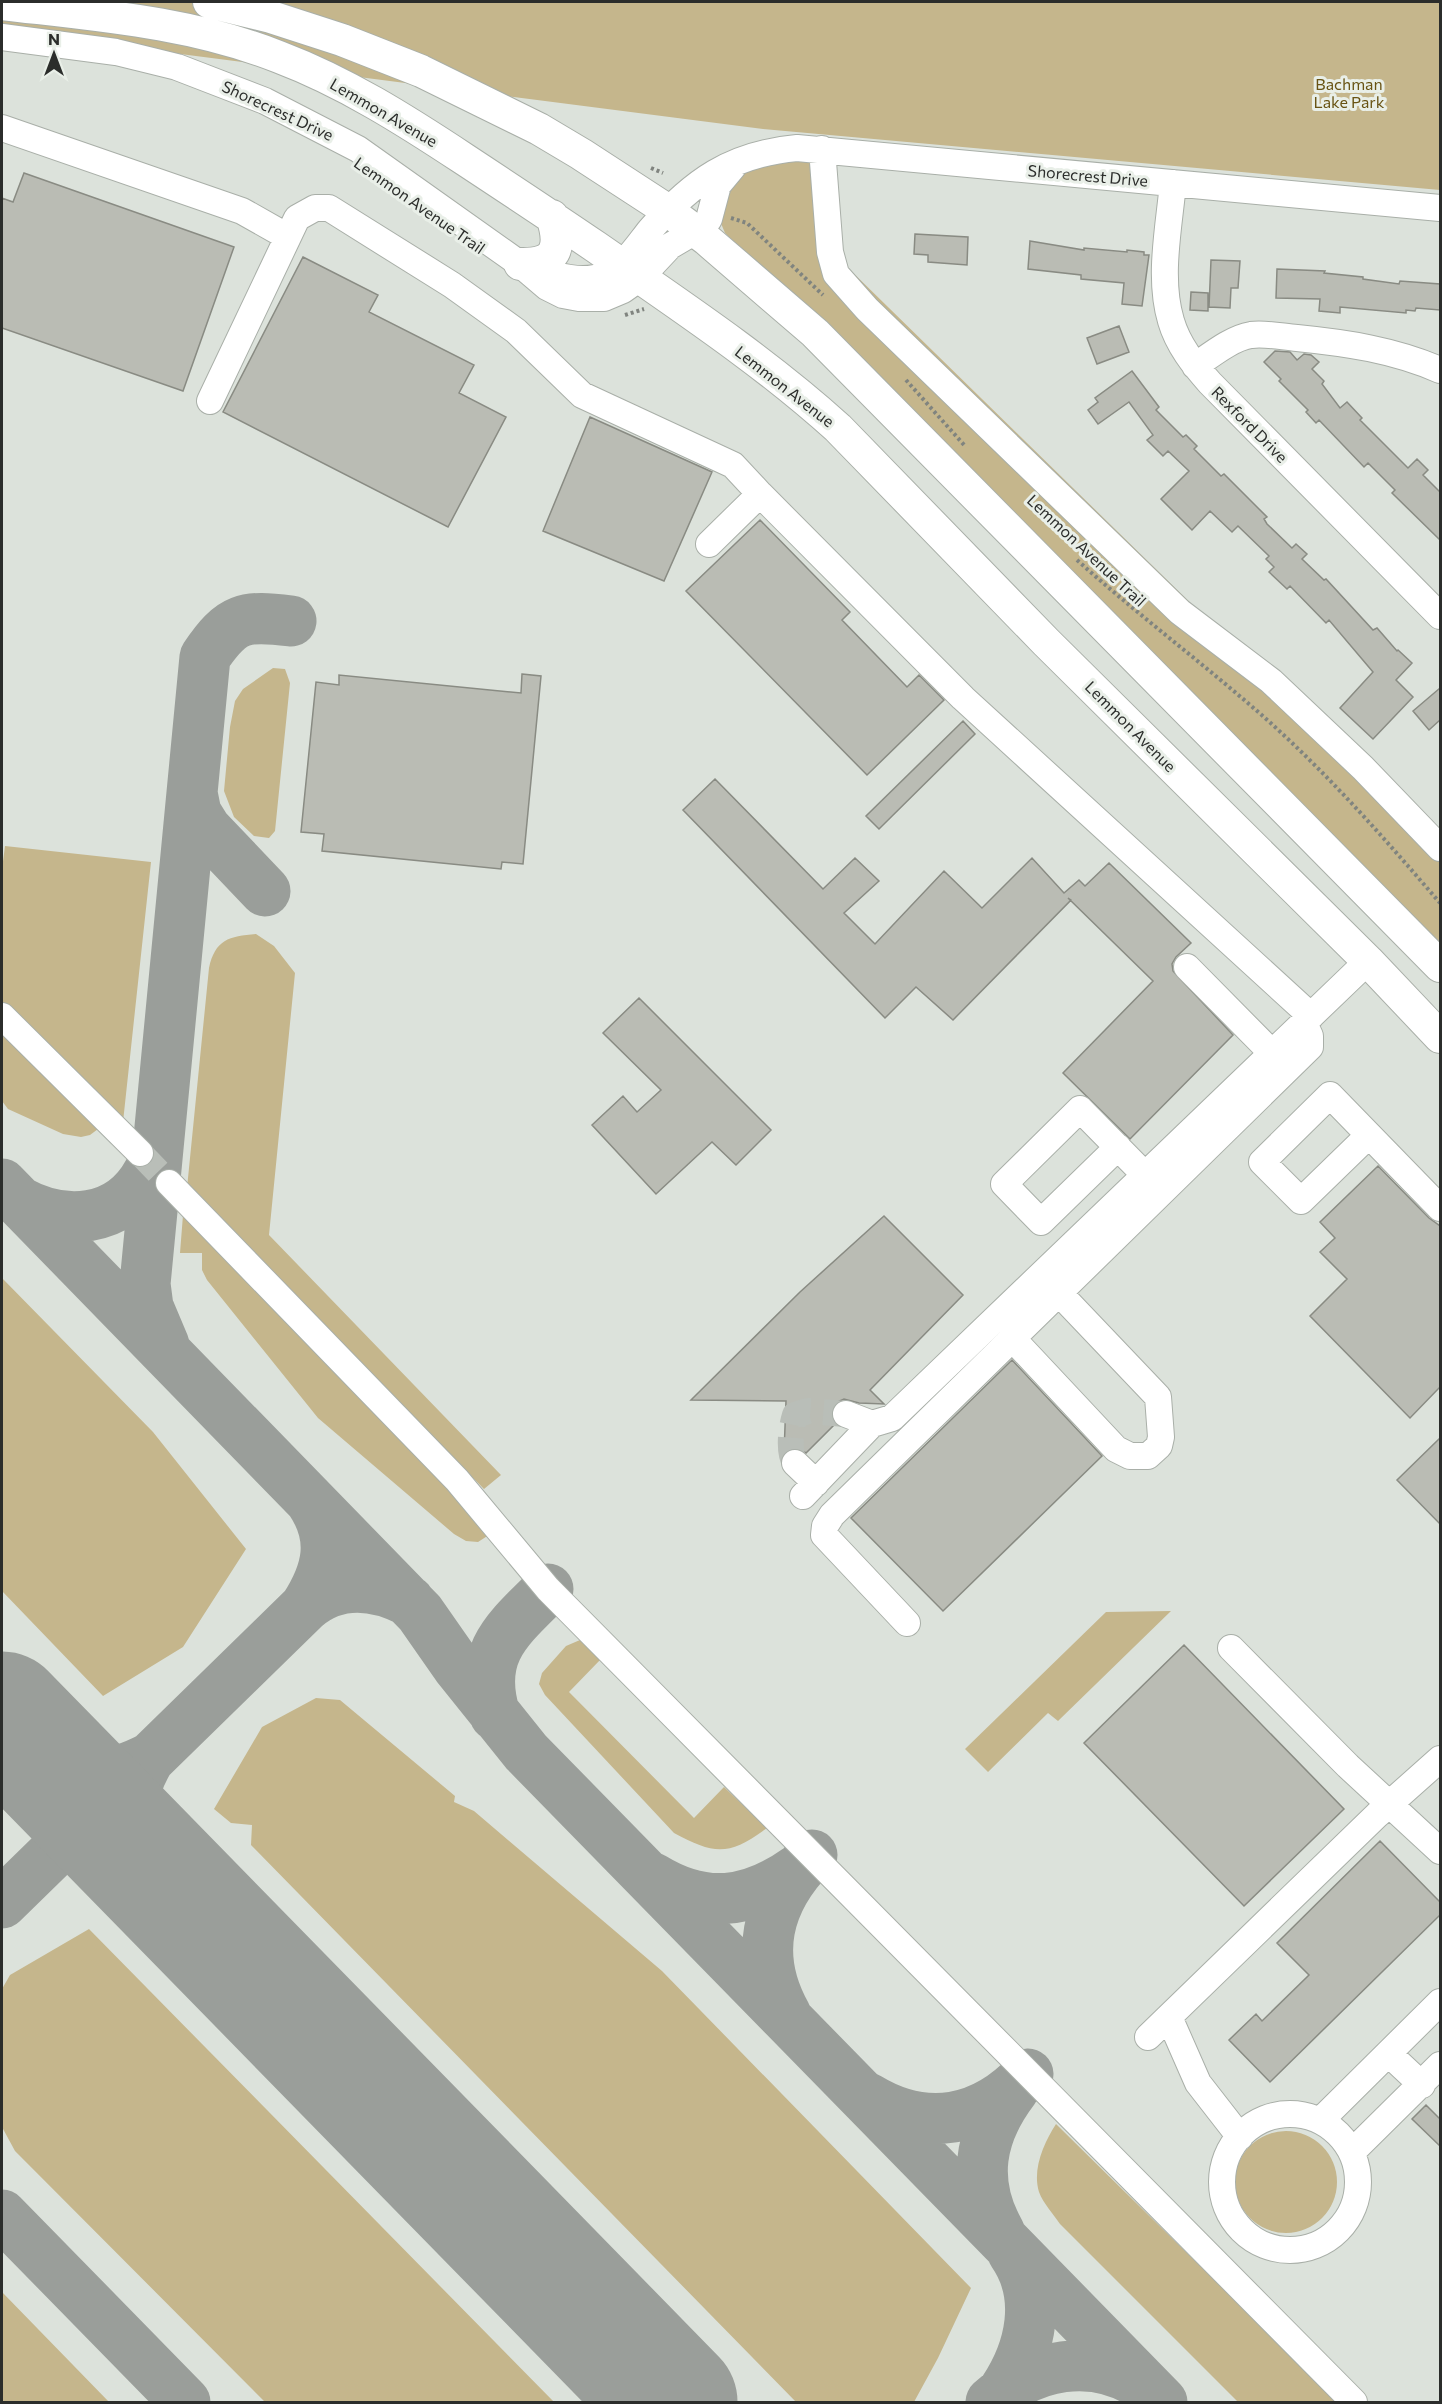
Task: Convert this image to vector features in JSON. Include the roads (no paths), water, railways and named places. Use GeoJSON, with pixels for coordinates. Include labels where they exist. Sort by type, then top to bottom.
{"type":"FeatureCollection","features":[{"type":"Feature","properties":{"kind":"main road"},"geometry":{"type":"LineString","coordinates":[[209,2],[271,16],[422,71],[539,129],[667,210],[711,243],[815,333],[1440,966]]}},
{"type":"Feature","properties":{"kind":"main road","name":"Lemmon Avenue"},"geometry":{"type":"LineString","coordinates":[[2,4],[118,17],[192,31],[280,57],[402,118],[552,216],[637,282],[808,401],[838,428],[1046,642],[1368,961],[1440,1037]]}},
{"type":"Feature","properties":{"kind":"main road"},"geometry":{"type":"LineString","coordinates":[[520,264],[536,265],[548,259],[556,250],[558,236],[552,216]]}},
{"type":"Feature","properties":{"kind":"main road"},"geometry":{"type":"LineString","coordinates":[[1368,961],[1402,925]]}},
{"type":"Feature","properties":{"kind":"street","name":"Shorecrest Drive"},"geometry":{"type":"LineString","coordinates":[[2,37],[116,52],[177,67],[265,101],[358,150],[520,264],[547,287],[563,295],[579,298],[604,298],[637,282],[670,246],[704,226],[709,219],[718,185],[737,163]]}},
{"type":"Feature","properties":{"kind":"street"},"geometry":{"type":"LineString","coordinates":[[2,128],[242,211],[288,237]]}},
{"type":"Feature","properties":{"kind":"street","name":"Shorecrest Drive"},"geometry":{"type":"LineString","coordinates":[[637,282],[667,210],[678,198],[715,172],[776,150],[822,150],[1440,208]]}},
{"type":"Feature","properties":{"kind":"street"},"geometry":{"type":"LineString","coordinates":[[822,150],[830,252],[836,273],[867,309],[1180,612],[1271,681],[1363,768],[1440,848]]}},
{"type":"Feature","properties":{"kind":"street","name":"Rexford Drive"},"geometry":{"type":"LineString","coordinates":[[1173,183],[1166,267],[1167,297],[1171,322],[1180,343],[1195,366],[1440,616]]}},
{"type":"Feature","properties":{"kind":"street"},"geometry":{"type":"LineString","coordinates":[[210,401],[297,218],[315,208],[329,208],[453,285],[516,331],[582,395],[733,465],[963,698],[1307,1019],[1310,1047],[832,1515],[825,1526],[824,1536],[907,1623]]}},
{"type":"Feature","properties":{"kind":"street"},"geometry":{"type":"LineString","coordinates":[[1195,366],[1238,339],[1251,335],[1267,335],[1360,345],[1440,370]]}},
{"type":"Feature","properties":{"kind":"street"},"geometry":{"type":"LineString","coordinates":[[709,544],[760,494]]}},
{"type":"Feature","properties":{"kind":"street"},"geometry":{"type":"LineString","coordinates":[[795,1463],[809,1490],[872,1424],[892,1418],[1368,961]]}},
{"type":"Feature","properties":{"kind":"street"},"geometry":{"type":"LineString","coordinates":[[1187,967],[1272,1053]]}},
{"type":"Feature","properties":{"kind":"street"},"geometry":{"type":"LineString","coordinates":[[2,1016],[140,1153]]}},
{"type":"Feature","properties":{"kind":"street"},"geometry":{"type":"LineString","coordinates":[[1118,1147],[1041,1222],[1004,1184],[1080,1109],[1118,1147],[1145,1175]]}},
{"type":"Feature","properties":{"kind":"street"},"geometry":{"type":"LineString","coordinates":[[1369,1135],[1440,1208]]}},
{"type":"Feature","properties":{"kind":"street"},"geometry":{"type":"LineString","coordinates":[[170,1183],[457,1480],[548,1589],[1354,2403]]}},
{"type":"Feature","properties":{"kind":"street"},"geometry":{"type":"LineString","coordinates":[[1012,1338],[1116,1449],[1130,1456],[1148,1456],[1159,1446],[1161,1437],[1158,1397],[1058,1292]]}},
{"type":"Feature","properties":{"kind":"street"},"geometry":{"type":"LineString","coordinates":[[846,1414],[872,1424]]}},
{"type":"Feature","properties":{"kind":"street"},"geometry":{"type":"LineString","coordinates":[[1231,1648],[1348,1766],[1440,1850]]}},
{"type":"Feature","properties":{"kind":"street"},"geometry":{"type":"LineString","coordinates":[[1148,2037],[1391,1803],[1440,1760]]}},
{"type":"Feature","properties":{"kind":"street"},"geometry":{"type":"LineString","coordinates":[[1321,2120],[1440,2002]]}},
{"type":"Feature","properties":{"kind":"street"},"geometry":{"type":"LineString","coordinates":[[1169,2017],[1198,2083],[1240,2137]]}},
{"type":"Feature","properties":{"kind":"street"},"geometry":{"type":"LineString","coordinates":[[1389,2054],[1422,2085]]}},
{"type":"Feature","properties":{"kind":"street"},"geometry":{"type":"LineString","coordinates":[[1352,2152],[1440,2065]]}},
{"type":"Feature","properties":{"kind":"street"},"geometry":{"type":"LineString","coordinates":[[1283,2114],[1303,2115],[1321,2120],[1352,2152],[1358,2174],[1357,2196],[1346,2221],[1333,2235],[1312,2246],[1287,2250],[1269,2247],[1251,2238],[1237,2224],[1226,2206],[1222,2187],[1224,2164],[1233,2144],[1249,2127],[1283,2114]]}},
{"type":"Feature","properties":{"kind":"tunnel"},"geometry":{"type":"LineString","coordinates":[[140,1153],[169,1183]]}},
{"type":"Feature","properties":{"kind":"tunnel"},"geometry":{"type":"LineString","coordinates":[[795,1463],[791,1446],[795,1415],[808,1411],[846,1414]]}},
{"type":"Feature","properties":{"kind":"park label","name":"Bachman Lake Park"},"geometry":{"type":"Point","coordinates":[1349,92]}}]}
